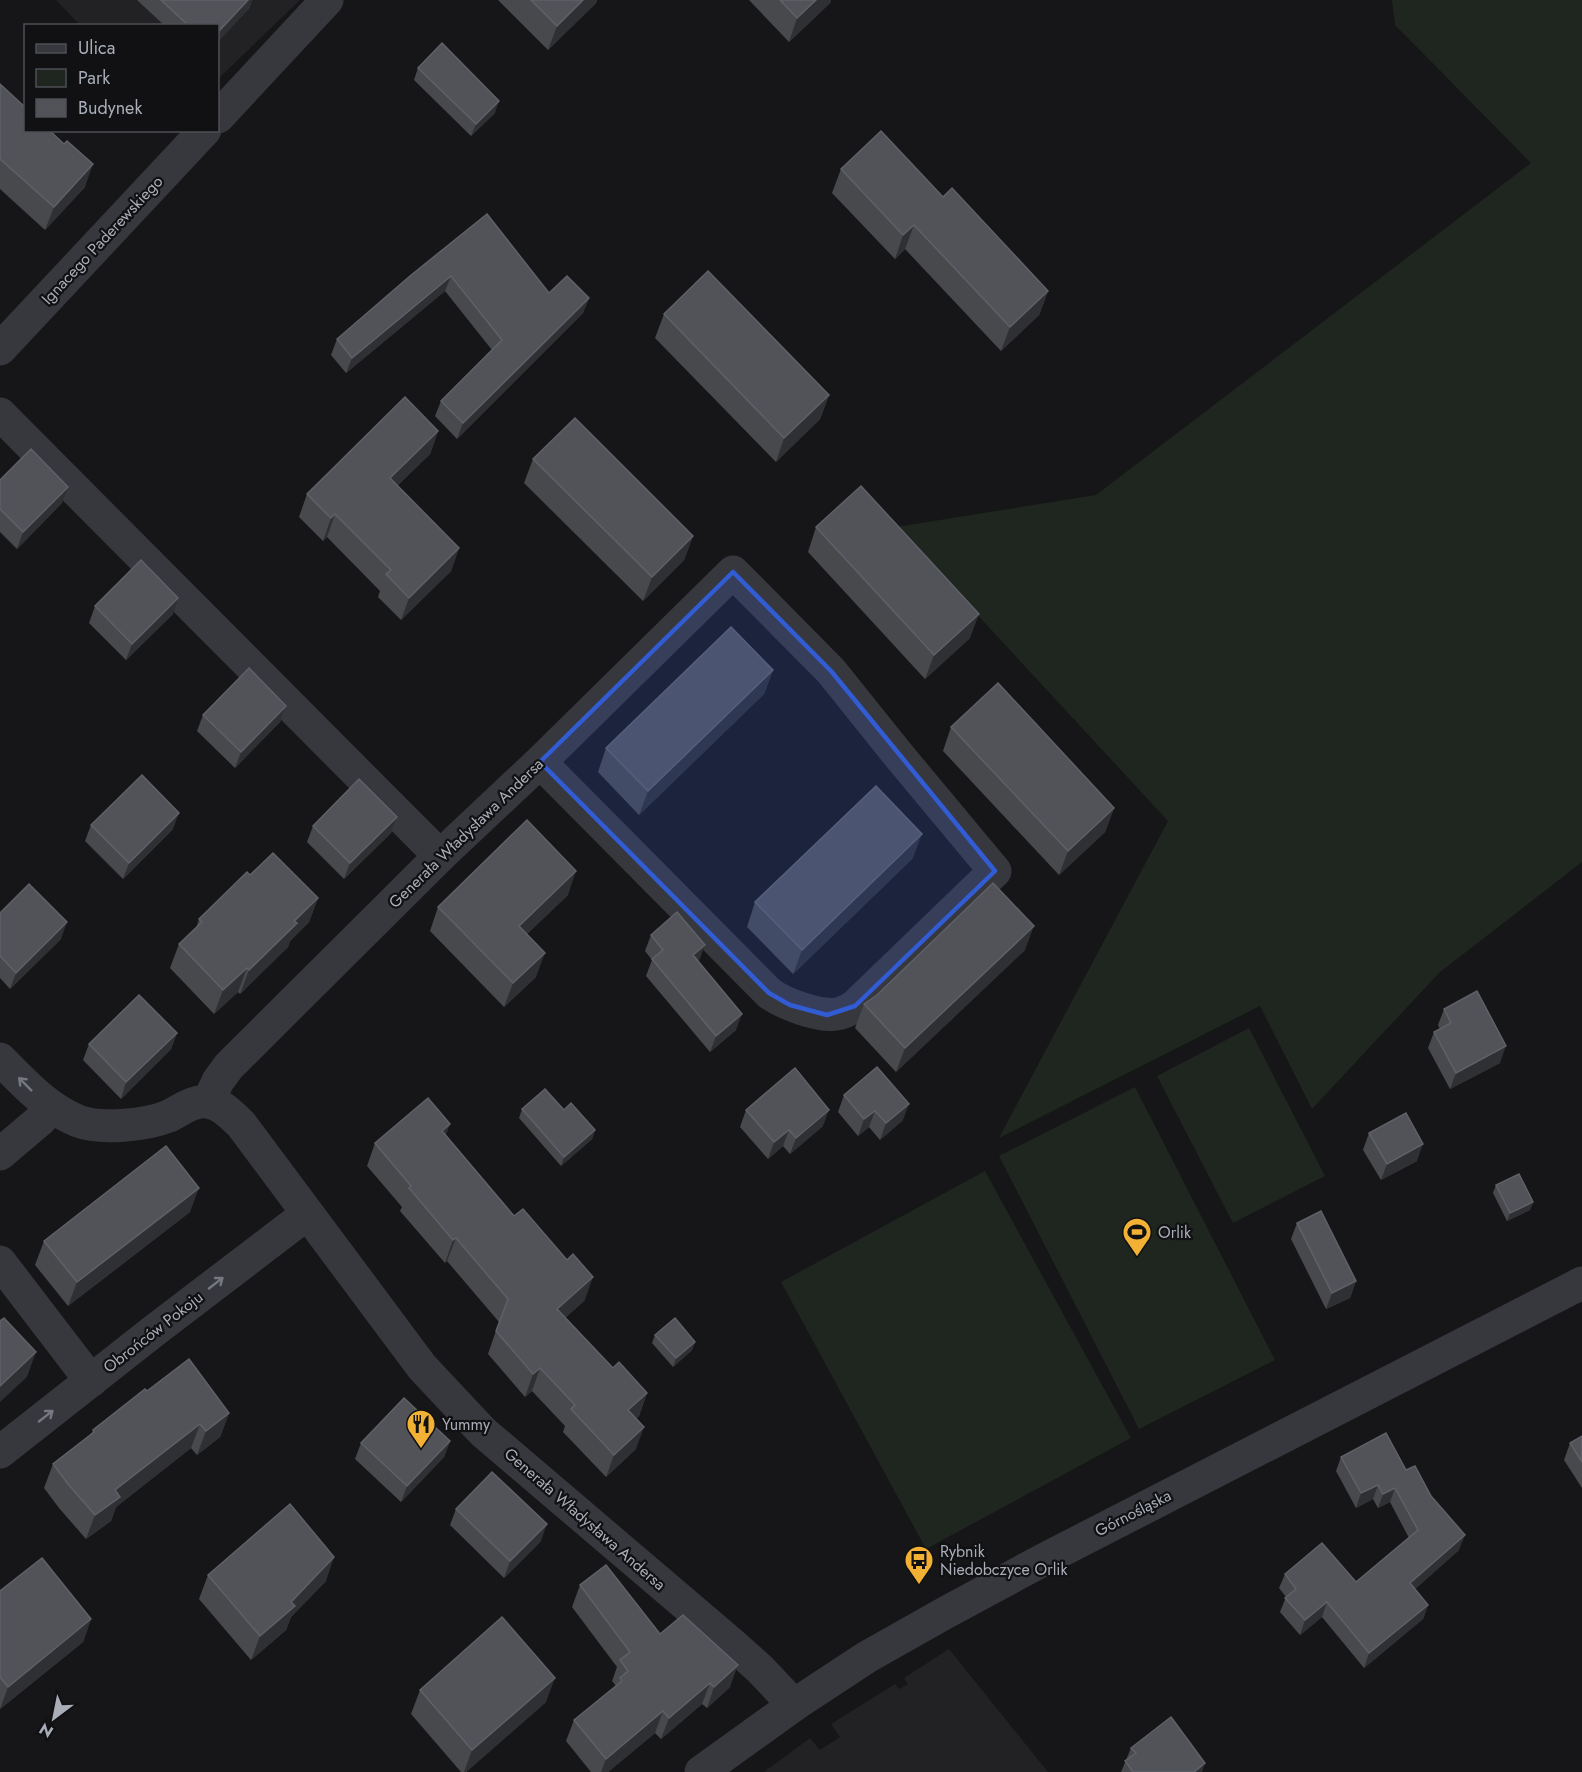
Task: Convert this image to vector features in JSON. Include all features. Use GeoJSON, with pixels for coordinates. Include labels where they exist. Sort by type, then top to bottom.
{"type":"FeatureCollection","features":[{"type":"Feature","properties":{"kind":"street"},"geometry":{"type":"LineString","coordinates":[[219,116],[327,0]]}},
{"type":"Feature","properties":{"kind":"street","name":"Ignacego Paderewskiego"},"geometry":{"type":"LineString","coordinates":[[0,349],[203,132]]}},
{"type":"Feature","properties":{"kind":"street"},"geometry":{"type":"LineString","coordinates":[[0,414],[440,856]]}},
{"type":"Feature","properties":{"kind":"street","name":"Generała Władysława Andersa"},"geometry":{"type":"LineString","coordinates":[[540,762],[769,993],[790,1005],[827,1014],[836,1015],[855,1006],[995,871],[831,671],[733,572],[540,762],[440,856],[229,1066],[218,1081],[208,1102],[220,1106],[241,1124],[422,1367],[483,1432],[739,1650],[794,1705]]}},
{"type":"Feature","properties":{"kind":"street"},"geometry":{"type":"LineString","coordinates":[[0,1059],[36,1095],[52,1107],[80,1122],[132,1125],[152,1122],[198,1102],[208,1102]]}},
{"type":"Feature","properties":{"kind":"street"},"geometry":{"type":"LineString","coordinates":[[0,1154],[52,1107]]}},
{"type":"Feature","properties":{"kind":"street","name":"Obrońców Pokoju"},"geometry":{"type":"LineString","coordinates":[[0,1452],[307,1214]]}},
{"type":"Feature","properties":{"kind":"street"},"geometry":{"type":"LineString","coordinates":[[0,1262],[91,1381]]}},
{"type":"Feature","properties":{"kind":"street","name":"Górnośląska"},"geometry":{"type":"LineString","coordinates":[[701,1772],[794,1705],[867,1657],[1043,1560],[1582,1283]]}},
{"type":"Feature","properties":{"kind":"highlighted area"},"geometry":{"type":"Polygon","coordinates":[[[733,572],[831,671],[995,871],[855,1006],[827,1015],[790,1005],[769,993],[540,762],[733,572]]]}},
{"type":"Feature","properties":{"kind":"shaded area"},"geometry":{"type":"Polygon","coordinates":[[[56,0],[300,0],[219,78],[219,24],[79,24],[56,0]]]}},
{"type":"Feature","properties":{"kind":"shaded area"},"geometry":{"type":"Polygon","coordinates":[[[949,1649],[1048,1772],[764,1772],[810,1738],[820,1750],[840,1737],[831,1724],[895,1684],[899,1689],[908,1684],[904,1678],[949,1649]]]}},
{"type":"Feature","properties":{"kind":"green space"},"geometry":{"type":"Polygon","coordinates":[[[1392,0],[1582,0],[1582,862],[1440,972],[1312,1109],[1260,1006],[999,1138],[1168,821],[896,527],[1096,495],[1531,163],[1395,25],[1392,0]]]}},
{"type":"Feature","properties":{"kind":"green space","name":"Orlik"},"geometry":{"type":"Polygon","coordinates":[[[1249,1028],[1325,1176],[1233,1223],[1157,1076],[1249,1028]]]}},
{"type":"Feature","properties":{"kind":"green space","name":"Orlik"},"geometry":{"type":"Polygon","coordinates":[[[1135,1087],[1275,1360],[1139,1429],[999,1156],[1135,1087]]]}},
{"type":"Feature","properties":{"kind":"green space"},"geometry":{"type":"Polygon","coordinates":[[[985,1171],[1131,1438],[926,1549],[781,1282],[985,1171]]]}},
{"type":"Feature","properties":{"kind":"building"},"geometry":{"type":"Polygon","coordinates":[[[161,0],[248,0],[219,31],[219,24],[187,24],[161,0]]]}},
{"type":"Feature","properties":{"kind":"building"},"geometry":{"type":"Polygon","coordinates":[[[531,0],[583,0],[557,26],[531,0]]]}},
{"type":"Feature","properties":{"kind":"building"},"geometry":{"type":"Polygon","coordinates":[[[780,0],[816,0],[797,18],[780,0]]]}},
{"type":"Feature","properties":{"kind":"building"},"geometry":{"type":"Polygon","coordinates":[[[442,43],[499,101],[476,124],[418,68],[442,43]]]}},
{"type":"Feature","properties":{"kind":"building"},"geometry":{"type":"Polygon","coordinates":[[[0,84],[24,106],[24,132],[51,132],[64,144],[67,141],[93,164],[54,207],[0,159],[0,84]]]}},
{"type":"Feature","properties":{"kind":"building"},"geometry":{"type":"Polygon","coordinates":[[[881,131],[943,197],[952,188],[1048,291],[1010,327],[914,225],[903,235],[841,169],[881,131]]]}},
{"type":"Feature","properties":{"kind":"building"},"geometry":{"type":"Polygon","coordinates":[[[487,214],[549,293],[567,276],[589,298],[463,423],[441,401],[502,340],[451,276],[352,358],[337,339],[487,214]]]}},
{"type":"Feature","properties":{"kind":"building"},"geometry":{"type":"Polygon","coordinates":[[[708,271],[829,395],[784,438],[664,314],[708,271]]]}},
{"type":"Feature","properties":{"kind":"building"},"geometry":{"type":"Polygon","coordinates":[[[405,397],[438,431],[390,478],[459,548],[409,598],[386,574],[391,570],[335,514],[331,518],[307,494],[405,397]]]}},
{"type":"Feature","properties":{"kind":"building"},"geometry":{"type":"Polygon","coordinates":[[[575,418],[693,536],[652,577],[533,459],[575,418]]]}},
{"type":"Feature","properties":{"kind":"building"},"geometry":{"type":"Polygon","coordinates":[[[31,449],[68,487],[23,532],[0,509],[0,480],[31,449]]]}},
{"type":"Feature","properties":{"kind":"building"},"geometry":{"type":"Polygon","coordinates":[[[861,486],[979,614],[934,655],[816,527],[861,486]]]}},
{"type":"Feature","properties":{"kind":"building"},"geometry":{"type":"Polygon","coordinates":[[[141,560],[178,598],[132,644],[95,606],[141,560]]]}},
{"type":"Feature","properties":{"kind":"building"},"geometry":{"type":"Polygon","coordinates":[[[731,627],[773,670],[648,791],[606,748],[731,627]]]}},
{"type":"Feature","properties":{"kind":"building"},"geometry":{"type":"Polygon","coordinates":[[[249,668],[286,706],[241,752],[203,715],[249,668]]]}},
{"type":"Feature","properties":{"kind":"building"},"geometry":{"type":"Polygon","coordinates":[[[998,683],[1114,808],[1068,851],[951,727],[998,683]]]}},
{"type":"Feature","properties":{"kind":"building"},"geometry":{"type":"Polygon","coordinates":[[[142,775],[179,813],[129,863],[91,825],[142,775]]]}},
{"type":"Feature","properties":{"kind":"building"},"geometry":{"type":"Polygon","coordinates":[[[359,779],[397,817],[350,863],[313,826],[359,779]]]}},
{"type":"Feature","properties":{"kind":"building"},"geometry":{"type":"Polygon","coordinates":[[[876,786],[922,834],[802,950],[755,902],[876,786]]]}},
{"type":"Feature","properties":{"kind":"building"},"geometry":{"type":"Polygon","coordinates":[[[527,820],[576,871],[519,926],[545,953],[513,983],[438,907],[527,820]]]}},
{"type":"Feature","properties":{"kind":"building"},"geometry":{"type":"Polygon","coordinates":[[[273,853],[318,898],[294,921],[297,923],[249,970],[247,968],[223,990],[179,944],[202,922],[199,919],[247,872],[250,875],[273,853]]]}},
{"type":"Feature","properties":{"kind":"building"},"geometry":{"type":"Polygon","coordinates":[[[993,883],[1034,926],[905,1048],[864,1004],[877,995],[993,883]]]}},
{"type":"Feature","properties":{"kind":"building"},"geometry":{"type":"Polygon","coordinates":[[[29,884],[67,922],[16,973],[0,956],[0,913],[29,884]]]}},
{"type":"Feature","properties":{"kind":"building"},"geometry":{"type":"Polygon","coordinates":[[[677,912],[705,945],[693,955],[742,1014],[716,1036],[652,959],[663,950],[651,935],[677,912]]]}},
{"type":"Feature","properties":{"kind":"building"},"geometry":{"type":"Polygon","coordinates":[[[1477,991],[1506,1046],[1456,1073],[1434,1032],[1451,1023],[1444,1009],[1477,991]]]}},
{"type":"Feature","properties":{"kind":"building"},"geometry":{"type":"Polygon","coordinates":[[[139,995],[177,1033],[126,1082],[89,1044],[139,995]]]}},
{"type":"Feature","properties":{"kind":"building"},"geometry":{"type":"Polygon","coordinates":[[[877,1067],[909,1104],[886,1123],[875,1111],[864,1119],[844,1095],[877,1067]]]}},
{"type":"Feature","properties":{"kind":"building"},"geometry":{"type":"Polygon","coordinates":[[[795,1068],[829,1110],[796,1138],[789,1130],[774,1142],[746,1110],[795,1068]]]}},
{"type":"Feature","properties":{"kind":"building"},"geometry":{"type":"Polygon","coordinates":[[[545,1089],[564,1110],[571,1103],[595,1130],[564,1157],[522,1109],[545,1089]]]}},
{"type":"Feature","properties":{"kind":"building"},"geometry":{"type":"Polygon","coordinates":[[[428,1098],[450,1124],[442,1131],[514,1216],[523,1209],[567,1260],[573,1254],[593,1277],[557,1309],[613,1368],[619,1362],[647,1393],[628,1410],[644,1427],[614,1455],[571,1409],[575,1405],[540,1368],[533,1374],[496,1331],[508,1299],[456,1238],[453,1240],[375,1143],[428,1098]]]}},
{"type":"Feature","properties":{"kind":"building"},"geometry":{"type":"Polygon","coordinates":[[[1406,1113],[1423,1144],[1387,1164],[1369,1133],[1406,1113]]]}},
{"type":"Feature","properties":{"kind":"building"},"geometry":{"type":"Polygon","coordinates":[[[166,1146],[199,1188],[77,1282],[44,1241],[166,1146]]]}},
{"type":"Feature","properties":{"kind":"building"},"geometry":{"type":"Polygon","coordinates":[[[1519,1174],[1533,1202],[1510,1213],[1496,1185],[1519,1174]]]}},
{"type":"Feature","properties":{"kind":"building"},"geometry":{"type":"Polygon","coordinates":[[[1321,1211],[1356,1281],[1332,1293],[1297,1223],[1321,1211]]]}},
{"type":"Feature","properties":{"kind":"building"},"geometry":{"type":"Polygon","coordinates":[[[4,1318],[36,1352],[0,1386],[0,1321],[4,1318]]]}},
{"type":"Feature","properties":{"kind":"building"},"geometry":{"type":"Polygon","coordinates":[[[675,1318],[695,1342],[676,1358],[655,1335],[675,1318]]]}},
{"type":"Feature","properties":{"kind":"building"},"geometry":{"type":"Polygon","coordinates":[[[189,1359],[229,1413],[206,1431],[200,1424],[115,1490],[120,1497],[95,1515],[53,1464],[145,1389],[147,1391],[189,1359]]]}},
{"type":"Feature","properties":{"kind":"building"},"geometry":{"type":"Polygon","coordinates":[[[404,1398],[450,1441],[407,1486],[361,1443],[404,1398]]]}},
{"type":"Feature","properties":{"kind":"building"},"geometry":{"type":"Polygon","coordinates":[[[1386,1433],[1406,1470],[1415,1466],[1431,1496],[1465,1535],[1410,1583],[1428,1605],[1369,1653],[1327,1602],[1305,1620],[1285,1598],[1296,1589],[1285,1574],[1322,1543],[1356,1582],[1418,1530],[1395,1488],[1383,1494],[1378,1485],[1361,1493],[1341,1457],[1386,1433]]]}},
{"type":"Feature","properties":{"kind":"building"},"geometry":{"type":"Polygon","coordinates":[[[1582,1436],[1582,1462],[1570,1443],[1582,1436]]]}},
{"type":"Feature","properties":{"kind":"building"},"geometry":{"type":"Polygon","coordinates":[[[492,1472],[547,1524],[510,1561],[456,1509],[492,1472]]]}},
{"type":"Feature","properties":{"kind":"building"},"geometry":{"type":"Polygon","coordinates":[[[290,1504],[334,1557],[291,1602],[295,1606],[260,1636],[208,1575],[290,1504]]]}},
{"type":"Feature","properties":{"kind":"building"},"geometry":{"type":"Polygon","coordinates":[[[42,1558],[91,1619],[8,1687],[0,1677],[0,1591],[42,1558]]]}},
{"type":"Feature","properties":{"kind":"building"},"geometry":{"type":"Polygon","coordinates":[[[606,1565],[660,1634],[683,1615],[738,1665],[714,1687],[710,1683],[669,1718],[663,1711],[606,1759],[574,1720],[622,1681],[620,1678],[628,1671],[620,1660],[630,1652],[580,1585],[606,1565]]]}},
{"type":"Feature","properties":{"kind":"building"},"geometry":{"type":"Polygon","coordinates":[[[502,1617],[555,1678],[472,1750],[420,1690],[502,1617]]]}},
{"type":"Feature","properties":{"kind":"building"},"geometry":{"type":"Polygon","coordinates":[[[1171,1717],[1205,1763],[1194,1772],[1133,1772],[1125,1761],[1136,1753],[1131,1748],[1171,1717]]]}},
{"type":"Feature","properties":{"kind":"place","name":"Orlik"},"geometry":{"type":"Point","coordinates":[1137,1258]}},
{"type":"Feature","properties":{"kind":"place","name":"Yummy"},"geometry":{"type":"Point","coordinates":[421,1450]}},
{"type":"Feature","properties":{"kind":"place","name":"Rybnik Niedobczyce Orlik"},"geometry":{"type":"Point","coordinates":[919,1586]}}]}
